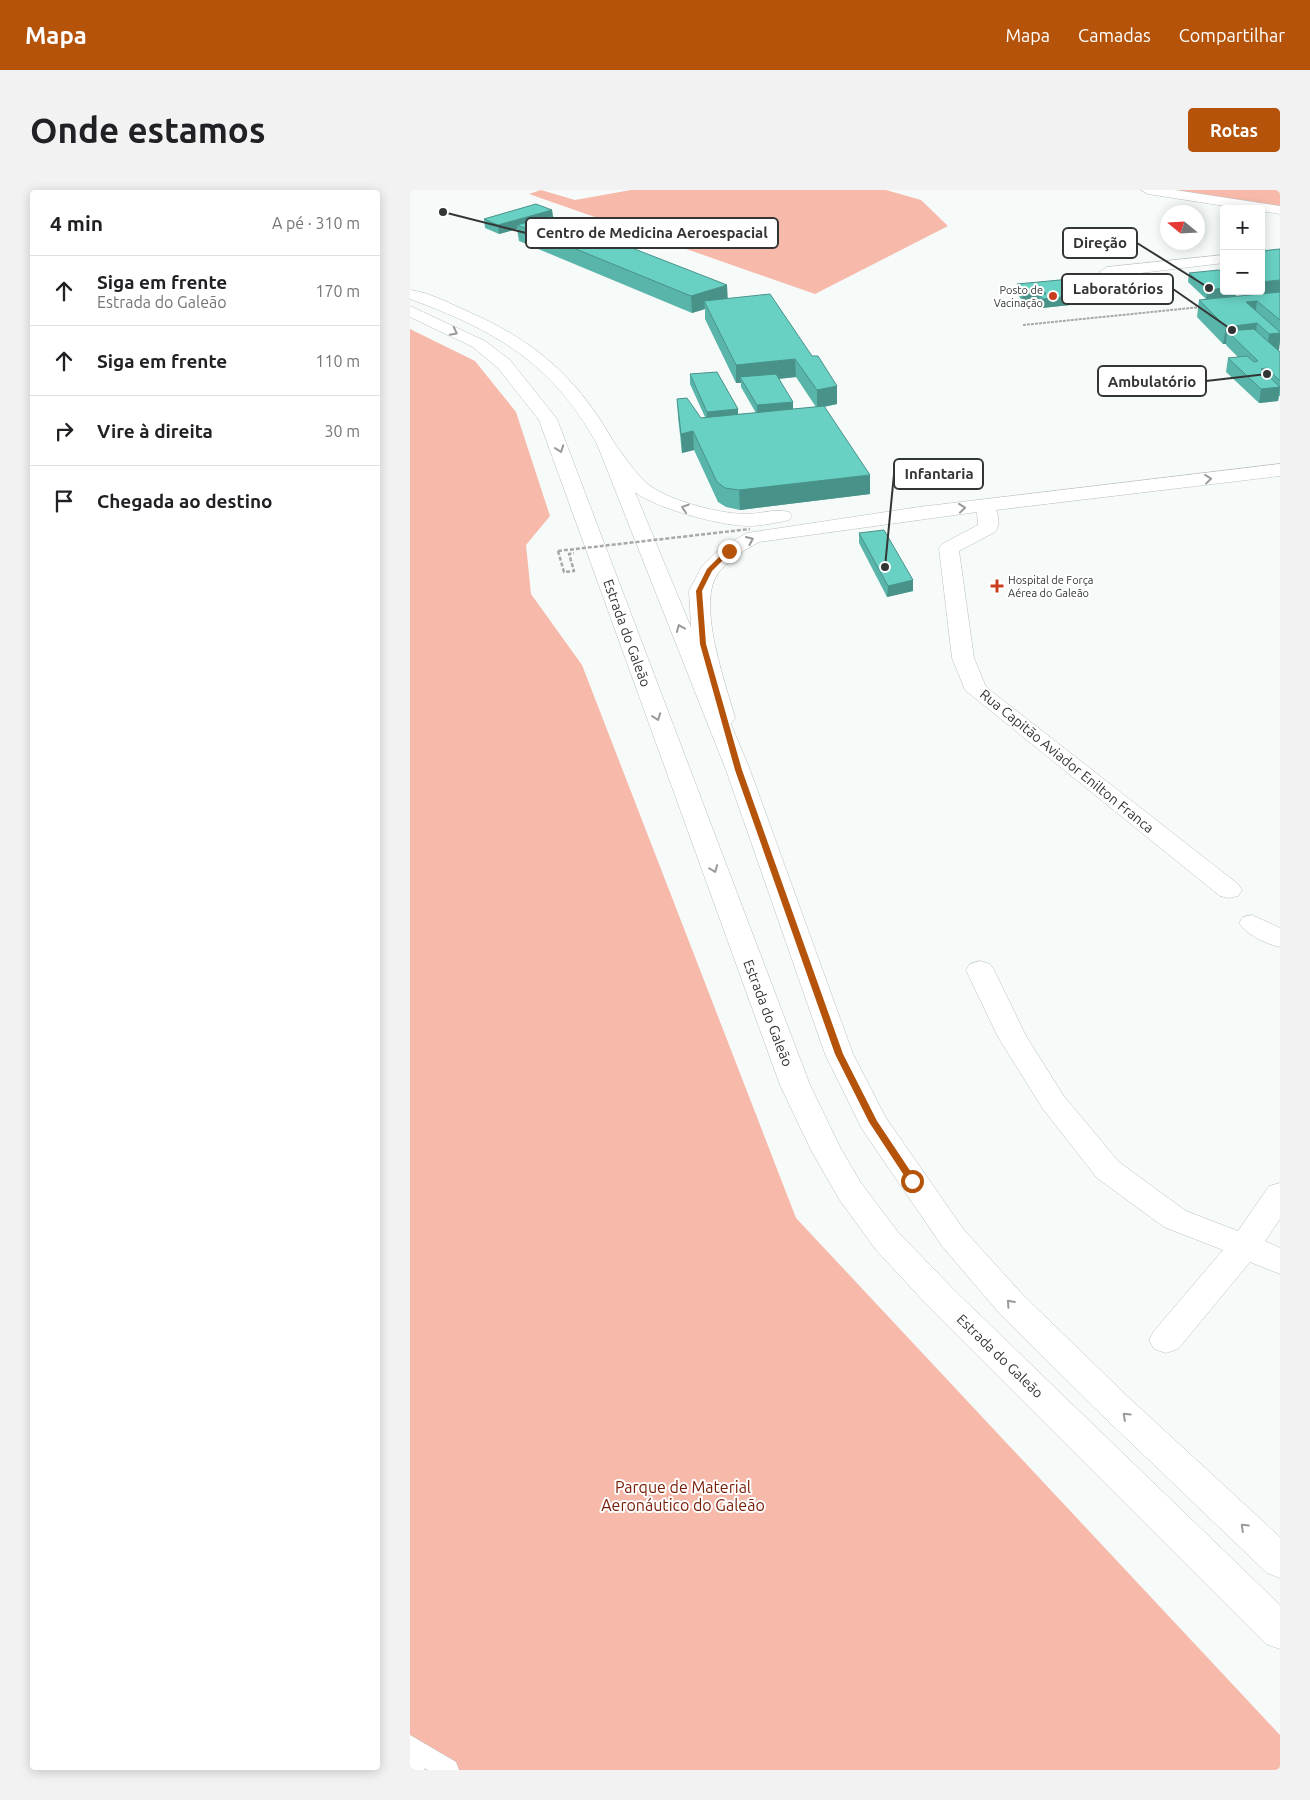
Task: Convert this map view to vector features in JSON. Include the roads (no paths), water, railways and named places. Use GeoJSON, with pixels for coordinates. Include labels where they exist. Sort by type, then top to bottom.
{"type":"FeatureCollection","features":[{"type":"Feature","properties":{"kind":"main road"},"geometry":{"type":"LineString","coordinates":[[1148,190],[1280,210]]}},
{"type":"Feature","properties":{"kind":"main road"},"geometry":{"type":"LineString","coordinates":[[1089,274],[1105,275],[1220,260]]}},
{"type":"Feature","properties":{"kind":"main road"},"geometry":{"type":"LineString","coordinates":[[410,294],[478,320],[520,344],[559,376],[593,418],[606,444],[738,770],[839,1054],[873,1122],[912,1181],[953,1238],[1012,1305],[1114,1405],[1280,1561]]}},
{"type":"Feature","properties":{"kind":"main road","name":"Estrada do Galeão"},"geometry":{"type":"LineString","coordinates":[[410,311],[480,344],[504,364],[548,419],[795,1085],[826,1150],[850,1191],[887,1241],[942,1299],[1280,1631]]}},
{"type":"Feature","properties":{"kind":"main road"},"geometry":{"type":"LineString","coordinates":[[606,444],[641,488],[655,496],[689,510],[747,520],[1280,457]]}},
{"type":"Feature","properties":{"kind":"main road"},"geometry":{"type":"LineString","coordinates":[[738,770],[703,644],[699,591],[710,570],[729,551],[754,537],[985,506],[1280,470]]}},
{"type":"Feature","properties":{"kind":"main road","name":"Rua Capitão Aviador Enilton Franca"},"geometry":{"type":"LineString","coordinates":[[985,506],[989,517],[988,528],[949,548],[963,658],[976,690],[1229,890]]}},
{"type":"Feature","properties":{"kind":"main road"},"geometry":{"type":"LineString","coordinates":[[1252,923],[1280,939]]}},
{"type":"Feature","properties":{"kind":"main road"},"geometry":{"type":"LineString","coordinates":[[980,970],[1012,1037],[1053,1102],[1108,1170],[1175,1218],[1280,1262]]}},
{"type":"Feature","properties":{"kind":"main road"},"geometry":{"type":"LineString","coordinates":[[1166,1340],[1245,1246],[1280,1194]]}},
{"type":"Feature","properties":{"kind":"lane"},"geometry":{"type":"LineString","coordinates":[[410,1746],[448,1770]]}},
{"type":"Feature","properties":{"kind":"lane"},"geometry":{"type":"LineString","coordinates":[[410,1764],[414,1770]]}},
{"type":"Feature","properties":{"kind":"place","name":"Centro de Medicina Aeroespacial"},"geometry":{"type":"Point","coordinates":[443,212]}},
{"type":"Feature","properties":{"kind":"place","name":"Direção"},"geometry":{"type":"Point","coordinates":[1209,288]}},
{"type":"Feature","properties":{"kind":"place","name":"Posto de Vacinação"},"geometry":{"type":"Point","coordinates":[1053,296]}},
{"type":"Feature","properties":{"kind":"place","name":"Laboratórios"},"geometry":{"type":"Point","coordinates":[1232,330]}},
{"type":"Feature","properties":{"kind":"place","name":"Ambulatório"},"geometry":{"type":"Point","coordinates":[1267,374]}},
{"type":"Feature","properties":{"kind":"place","name":"Infantaria"},"geometry":{"type":"Point","coordinates":[885,567]}},
{"type":"Feature","properties":{"kind":"place","name":"Hospital de Força Aérea do Galeão"},"geometry":{"type":"Point","coordinates":[997,586]}},
{"type":"Feature","properties":{"kind":"park label","name":"Parque de Material Aeronáutico do Galeão"},"geometry":{"type":"Point","coordinates":[683,1496]}}]}
